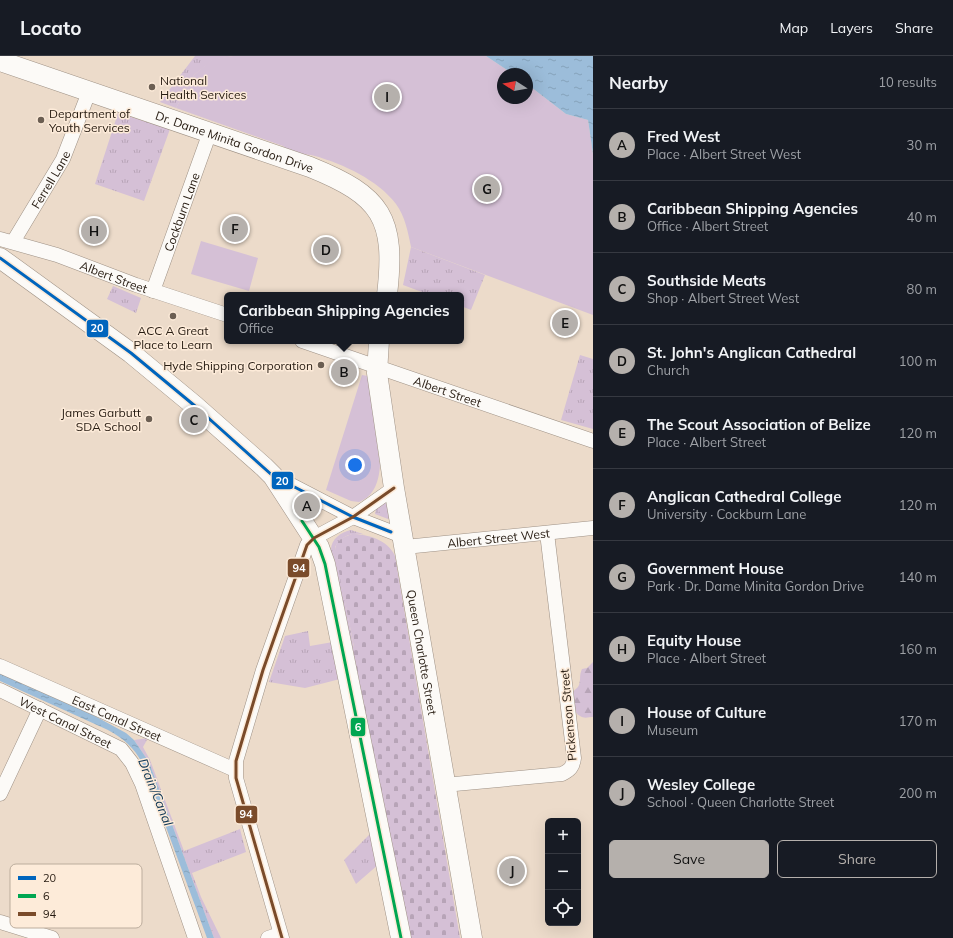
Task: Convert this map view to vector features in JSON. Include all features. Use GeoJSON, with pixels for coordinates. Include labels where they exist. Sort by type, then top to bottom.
{"type":"FeatureCollection","features":[{"type":"Feature","properties":{"kind":"main road","name":"Dr. Dame Minita Gordon Drive"},"geometry":{"type":"LineString","coordinates":[[0,61],[210,132],[325,173],[369,199],[382,218],[389,246],[390,263],[387,292]]}},
{"type":"Feature","properties":{"kind":"main road","name":"Albert Street West"},"geometry":{"type":"LineString","coordinates":[[0,258],[131,353],[195,406],[273,476]]}},
{"type":"Feature","properties":{"kind":"main road"},"geometry":{"type":"LineString","coordinates":[[376,367],[379,344]]}},
{"type":"Feature","properties":{"kind":"main road","name":"Queen Charlotte Street"},"geometry":{"type":"LineString","coordinates":[[376,367],[394,488],[444,785],[472,938]]}},
{"type":"Feature","properties":{"kind":"main road"},"geometry":{"type":"LineString","coordinates":[[273,476],[314,538],[325,564],[401,938]]}},
{"type":"Feature","properties":{"kind":"street","name":"Ferrell Lane"},"geometry":{"type":"LineString","coordinates":[[6,241],[63,159],[89,92]]}},
{"type":"Feature","properties":{"kind":"street","name":"Cockburn Lane"},"geometry":{"type":"LineString","coordinates":[[152,291],[210,132]]}},
{"type":"Feature","properties":{"kind":"street","name":"Albert Street"},"geometry":{"type":"LineString","coordinates":[[6,241],[70,260],[152,291],[224,314]]}},
{"type":"Feature","properties":{"kind":"street","name":"Albert Street"},"geometry":{"type":"LineString","coordinates":[[311,344],[593,441]]}},
{"type":"Feature","properties":{"kind":"street","name":"Albert Street West"},"geometry":{"type":"LineString","coordinates":[[273,476],[404,541],[547,533],[593,528]]}},
{"type":"Feature","properties":{"kind":"street"},"geometry":{"type":"LineString","coordinates":[[277,937],[236,778],[235,770],[240,745],[263,670],[304,551],[314,538],[353,517],[394,488]]}},
{"type":"Feature","properties":{"kind":"street","name":"Pickenson Street"},"geometry":{"type":"LineString","coordinates":[[444,785],[562,774],[568,772],[573,765],[572,744],[547,533]]}},
{"type":"Feature","properties":{"kind":"street","name":"East Canal Street"},"geometry":{"type":"LineString","coordinates":[[0,666],[235,770]]}},
{"type":"Feature","properties":{"kind":"street","name":"West Canal Street"},"geometry":{"type":"LineString","coordinates":[[0,690],[121,749],[132,762],[142,784],[195,938]]}},
{"type":"Feature","properties":{"kind":"street"},"geometry":{"type":"LineString","coordinates":[[0,794],[40,709]]}},
{"type":"Feature","properties":{"kind":"street"},"geometry":{"type":"LineString","coordinates":[[0,922],[10,925]]}},
{"type":"Feature","properties":{"kind":"street"},"geometry":{"type":"LineString","coordinates":[[20,928],[52,938]]}},
{"type":"Feature","properties":{"kind":"green space"},"geometry":{"type":"Polygon","coordinates":[[[195,56],[233,56],[213,60],[194,75],[176,108],[160,102],[195,56]]]}},
{"type":"Feature","properties":{"kind":"green space"},"geometry":{"type":"Polygon","coordinates":[[[233,56],[486,56],[504,68],[497,68],[497,104],[533,104],[533,89],[566,114],[588,120],[593,154],[593,315],[411,247],[404,219],[396,204],[370,180],[348,168],[315,156],[295,152],[283,146],[176,108],[194,75],[213,59],[233,56]]]}},
{"type":"Feature","properties":{"kind":"green space"},"geometry":{"type":"Polygon","coordinates":[[[118,113],[170,129],[144,201],[95,184],[118,113]]]}},
{"type":"Feature","properties":{"kind":"green space"},"geometry":{"type":"Polygon","coordinates":[[[201,241],[258,258],[249,291],[191,274],[201,241]]]}},
{"type":"Feature","properties":{"kind":"green space"},"geometry":{"type":"Polygon","coordinates":[[[411,247],[485,275],[471,310],[464,307],[464,292],[422,292],[403,285],[411,247]]]}},
{"type":"Feature","properties":{"kind":"green space"},"geometry":{"type":"Polygon","coordinates":[[[113,286],[141,298],[136,313],[107,299],[113,286]]]}},
{"type":"Feature","properties":{"kind":"green space"},"geometry":{"type":"Polygon","coordinates":[[[580,355],[593,359],[593,429],[561,420],[580,355]]]}},
{"type":"Feature","properties":{"kind":"green space"},"geometry":{"type":"Polygon","coordinates":[[[362,375],[368,376],[380,465],[379,476],[375,487],[369,496],[359,502],[351,501],[326,490],[362,375]]]}},
{"type":"Feature","properties":{"kind":"green space"},"geometry":{"type":"Polygon","coordinates":[[[297,496],[323,508],[318,515],[311,520],[297,496]]]}},
{"type":"Feature","properties":{"kind":"green space"},"geometry":{"type":"Polygon","coordinates":[[[388,502],[390,518],[388,519],[375,514],[376,509],[388,502]]]}},
{"type":"Feature","properties":{"kind":"green space"},"geometry":{"type":"Polygon","coordinates":[[[388,504],[390,517],[378,511],[388,504]]]}},
{"type":"Feature","properties":{"kind":"green space"},"geometry":{"type":"Polygon","coordinates":[[[351,530],[369,536],[354,534],[345,536],[335,547],[354,648],[351,648],[331,550],[331,546],[337,537],[344,532],[351,530]]]}},
{"type":"Feature","properties":{"kind":"green space"},"geometry":{"type":"Polygon","coordinates":[[[352,534],[364,535],[383,542],[392,550],[395,556],[460,938],[409,938],[351,648],[354,647],[335,551],[336,545],[340,540],[352,534]]]}},
{"type":"Feature","properties":{"kind":"green space"},"geometry":{"type":"Polygon","coordinates":[[[308,631],[310,646],[333,642],[340,679],[305,688],[269,682],[285,636],[308,631]]]}},
{"type":"Feature","properties":{"kind":"green space"},"geometry":{"type":"Polygon","coordinates":[[[593,662],[593,717],[586,718],[578,714],[574,709],[572,695],[579,685],[582,669],[587,668],[593,662]]]}},
{"type":"Feature","properties":{"kind":"green space"},"geometry":{"type":"Polygon","coordinates":[[[148,738],[143,747],[150,760],[184,851],[240,829],[246,852],[192,873],[201,897],[221,938],[214,938],[149,762],[134,740],[148,738]]]}},
{"type":"Feature","properties":{"kind":"green space"},"geometry":{"type":"Polygon","coordinates":[[[372,832],[379,864],[356,884],[344,860],[372,832]]]}},
{"type":"Feature","properties":{"kind":"water"},"geometry":{"type":"Polygon","coordinates":[[[486,56],[593,56],[593,154],[588,120],[566,114],[533,89],[533,68],[504,68],[486,56]]]}},
{"type":"Feature","properties":{"kind":"water","name":"Drain/Canal"},"geometry":{"type":"Polygon","coordinates":[[[0,673],[93,715],[126,733],[134,740],[149,762],[214,938],[207,938],[143,765],[133,749],[108,730],[0,681],[0,673]]]}},
{"type":"Feature","properties":{"kind":"transit line","name":"20"},"geometry":{"type":"LineString","coordinates":[[0,258],[131,353],[195,406],[273,476],[353,517],[391,532]]}},
{"type":"Feature","properties":{"kind":"transit line","name":"94"},"geometry":{"type":"LineString","coordinates":[[282,938],[236,778],[236,761],[263,670],[307,545],[314,538],[353,517],[394,488]]}},
{"type":"Feature","properties":{"kind":"transit line","name":"6"},"geometry":{"type":"LineString","coordinates":[[302,521],[319,547],[325,564],[401,938]]}},
{"type":"Feature","properties":{"kind":"place","name":"National Health Services"},"geometry":{"type":"Point","coordinates":[152,87]}},
{"type":"Feature","properties":{"kind":"place","name":"House of Culture"},"geometry":{"type":"Point","coordinates":[387,97]}},
{"type":"Feature","properties":{"kind":"place","name":"Department of Youth Services"},"geometry":{"type":"Point","coordinates":[41,120]}},
{"type":"Feature","properties":{"kind":"place","name":"Government House"},"geometry":{"type":"Point","coordinates":[487,189]}},
{"type":"Feature","properties":{"kind":"place","name":"Anglican Cathedral College"},"geometry":{"type":"Point","coordinates":[235,229]}},
{"type":"Feature","properties":{"kind":"place","name":"Equity House"},"geometry":{"type":"Point","coordinates":[94,231]}},
{"type":"Feature","properties":{"kind":"place","name":"St. John's Anglican Cathedral"},"geometry":{"type":"Point","coordinates":[326,250]}},
{"type":"Feature","properties":{"kind":"place","name":"ACC A Great Place to Learn"},"geometry":{"type":"Point","coordinates":[173,316]}},
{"type":"Feature","properties":{"kind":"place","name":"The Scout Association of Belize"},"geometry":{"type":"Point","coordinates":[565,323]}},
{"type":"Feature","properties":{"kind":"place","name":"Hyde Shipping Corporation"},"geometry":{"type":"Point","coordinates":[321,365]}},
{"type":"Feature","properties":{"kind":"place","name":"Caribbean Shipping Agencies"},"geometry":{"type":"Point","coordinates":[344,372]}},
{"type":"Feature","properties":{"kind":"place","name":"James Garbutt SDA School"},"geometry":{"type":"Point","coordinates":[149,419]}},
{"type":"Feature","properties":{"kind":"place","name":"Southside Meats"},"geometry":{"type":"Point","coordinates":[194,420]}},
{"type":"Feature","properties":{"kind":"place","name":"Fred West"},"geometry":{"type":"Point","coordinates":[307,506]}},
{"type":"Feature","properties":{"kind":"place","name":"Wesley College"},"geometry":{"type":"Point","coordinates":[512,871]}}]}
